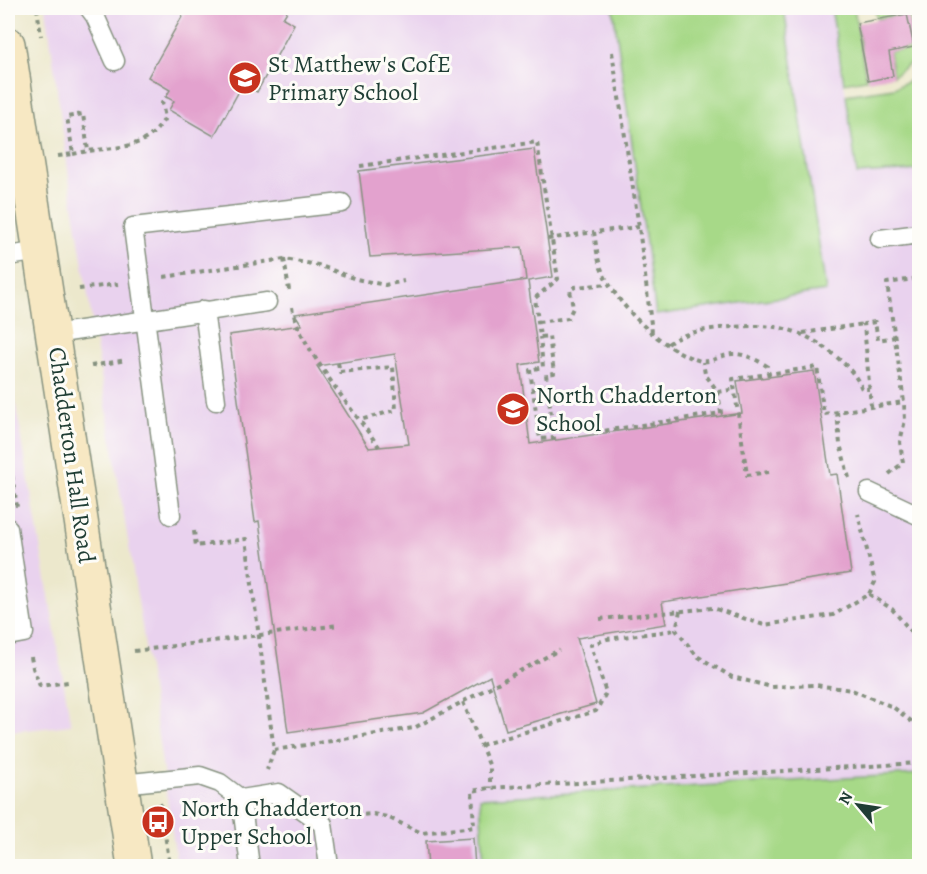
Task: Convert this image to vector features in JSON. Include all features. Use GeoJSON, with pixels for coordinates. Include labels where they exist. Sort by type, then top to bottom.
{"type":"FeatureCollection","features":[{"type":"Feature","properties":{"kind":"main road","name":"Chadderton Hall Road"},"geometry":{"type":"LineString","coordinates":[[8,44],[134,867]]}},
{"type":"Feature","properties":{"kind":"lane"},"geometry":{"type":"LineString","coordinates":[[89,8],[95,15],[115,61]]}},
{"type":"Feature","properties":{"kind":"lane"},"geometry":{"type":"LineString","coordinates":[[171,515],[133,227],[342,203]]}},
{"type":"Feature","properties":{"kind":"lane"},"geometry":{"type":"LineString","coordinates":[[880,239],[920,234]]}},
{"type":"Feature","properties":{"kind":"lane"},"geometry":{"type":"LineString","coordinates":[[8,256],[40,251]]}},
{"type":"Feature","properties":{"kind":"lane"},"geometry":{"type":"LineString","coordinates":[[54,334],[267,302]]}},
{"type":"Feature","properties":{"kind":"lane"},"geometry":{"type":"LineString","coordinates":[[204,310],[216,401]]}},
{"type":"Feature","properties":{"kind":"lane"},"geometry":{"type":"LineString","coordinates":[[862,498],[920,516]]}},
{"type":"Feature","properties":{"kind":"lane"},"geometry":{"type":"LineString","coordinates":[[8,528],[24,633],[8,636]]}},
{"type":"Feature","properties":{"kind":"lane"},"geometry":{"type":"LineString","coordinates":[[121,784],[200,776],[220,783],[241,799],[279,794],[323,824],[329,867]]}},
{"type":"Feature","properties":{"kind":"lane"},"geometry":{"type":"LineString","coordinates":[[241,799],[250,867]]}},
{"type":"Feature","properties":{"kind":"path"},"geometry":{"type":"LineString","coordinates":[[612,52],[639,226],[652,333]]}},
{"type":"Feature","properties":{"kind":"path"},"geometry":{"type":"LineString","coordinates":[[58,156],[142,142],[157,132],[165,118],[162,104],[166,97]]}},
{"type":"Feature","properties":{"kind":"path"},"geometry":{"type":"LineString","coordinates":[[73,154],[68,117],[83,114],[88,151]]}},
{"type":"Feature","properties":{"kind":"path"},"geometry":{"type":"LineString","coordinates":[[360,166],[537,142],[558,279],[535,298],[543,367],[530,370],[540,439],[554,438],[546,374],[554,372],[549,336],[540,337]]}},
{"type":"Feature","properties":{"kind":"path"},"geometry":{"type":"LineString","coordinates":[[548,238],[639,226]]}},
{"type":"Feature","properties":{"kind":"path"},"geometry":{"type":"LineString","coordinates":[[594,232],[601,267],[609,284],[616,296],[641,325],[685,355],[703,362],[733,354],[754,358],[767,366],[768,373]]}},
{"type":"Feature","properties":{"kind":"path"},"geometry":{"type":"LineString","coordinates":[[284,258],[294,319],[318,361],[379,447]]}},
{"type":"Feature","properties":{"kind":"path"},"geometry":{"type":"LineString","coordinates":[[156,279],[284,258],[318,265],[356,279],[385,285],[404,281]]}},
{"type":"Feature","properties":{"kind":"path"},"geometry":{"type":"LineString","coordinates":[[900,465],[903,463],[900,442],[905,420],[904,402],[887,284],[920,278]]}},
{"type":"Feature","properties":{"kind":"path"},"geometry":{"type":"LineString","coordinates":[[79,289],[121,283]]}},
{"type":"Feature","properties":{"kind":"path"},"geometry":{"type":"LineString","coordinates":[[538,322],[568,318],[573,308],[570,290],[576,287],[609,284]]}},
{"type":"Feature","properties":{"kind":"path"},"geometry":{"type":"LineString","coordinates":[[668,344],[677,336],[714,329],[757,325],[802,333],[875,322],[878,340],[895,337]]}},
{"type":"Feature","properties":{"kind":"path"},"geometry":{"type":"LineString","coordinates":[[864,324],[871,407]]}},
{"type":"Feature","properties":{"kind":"path"},"geometry":{"type":"LineString","coordinates":[[802,333],[844,363],[857,378],[862,389],[869,389]]}},
{"type":"Feature","properties":{"kind":"path"},"geometry":{"type":"LineString","coordinates":[[92,366],[132,360]]}},
{"type":"Feature","properties":{"kind":"path"},"geometry":{"type":"LineString","coordinates":[[596,432],[721,413],[718,392],[705,374],[703,362]]}},
{"type":"Feature","properties":{"kind":"path"},"geometry":{"type":"LineString","coordinates":[[338,363],[340,372],[393,367],[396,411],[360,420]]}},
{"type":"Feature","properties":{"kind":"path"},"geometry":{"type":"LineString","coordinates":[[770,472],[747,475],[733,379],[817,367],[824,414],[904,402]]}},
{"type":"Feature","properties":{"kind":"path"},"geometry":{"type":"LineString","coordinates":[[718,392],[735,389]]}},
{"type":"Feature","properties":{"kind":"path"},"geometry":{"type":"LineString","coordinates":[[837,412],[840,444],[851,484]]}},
{"type":"Feature","properties":{"kind":"path"},"geometry":{"type":"LineString","coordinates":[[600,619],[712,608],[764,625],[832,615],[868,594],[875,582],[862,498]]}},
{"type":"Feature","properties":{"kind":"path"},"geometry":{"type":"LineString","coordinates":[[194,531],[196,546],[246,538],[274,750],[265,777]]}},
{"type":"Feature","properties":{"kind":"path"},"geometry":{"type":"LineString","coordinates":[[868,594],[892,609],[920,642]]}},
{"type":"Feature","properties":{"kind":"path"},"geometry":{"type":"LineString","coordinates":[[676,630],[680,611]]}},
{"type":"Feature","properties":{"kind":"path"},"geometry":{"type":"LineString","coordinates":[[133,651],[339,625]]}},
{"type":"Feature","properties":{"kind":"path"},"geometry":{"type":"LineString","coordinates":[[676,630],[697,656],[732,677],[772,687],[815,685],[852,690],[893,707],[920,728]]}},
{"type":"Feature","properties":{"kind":"path"},"geometry":{"type":"LineString","coordinates":[[481,745],[596,711],[606,693],[591,645],[607,639],[676,630]]}},
{"type":"Feature","properties":{"kind":"path"},"geometry":{"type":"LineString","coordinates":[[274,750],[414,728],[559,650]]}},
{"type":"Feature","properties":{"kind":"path"},"geometry":{"type":"LineString","coordinates":[[33,668],[40,686],[68,682]]}},
{"type":"Feature","properties":{"kind":"path"},"geometry":{"type":"LineString","coordinates":[[463,702],[490,767],[490,788]]}},
{"type":"Feature","properties":{"kind":"path"},"geometry":{"type":"LineString","coordinates":[[344,816],[373,814],[387,817],[423,833],[474,827],[472,791],[490,788],[920,763]]}},
{"type":"Feature","properties":{"kind":"path"},"geometry":{"type":"LineString","coordinates":[[269,764],[278,768]]}},
{"type":"Feature","properties":{"kind":"shaded area","name":"North Chadderton School"},"geometry":{"type":"Polygon","coordinates":[[[46,8],[831,8],[857,174],[919,170],[919,866],[177,866],[142,626],[71,192],[46,8]]]}},
{"type":"Feature","properties":{"kind":"shaded area"},"geometry":{"type":"Polygon","coordinates":[[[8,359],[71,725],[8,732],[8,359]]]}},
{"type":"Feature","properties":{"kind":"green space"},"geometry":{"type":"Polygon","coordinates":[[[613,8],[784,8],[826,291],[656,315],[613,8]]]}},
{"type":"Feature","properties":{"kind":"green space"},"geometry":{"type":"Polygon","coordinates":[[[831,8],[854,8],[866,79],[844,83],[831,8]]]}},
{"type":"Feature","properties":{"kind":"green space"},"geometry":{"type":"Polygon","coordinates":[[[874,8],[904,8],[919,20],[919,57],[893,76],[889,52],[913,47],[908,14],[877,19],[874,8]]]}},
{"type":"Feature","properties":{"kind":"green space"},"geometry":{"type":"Polygon","coordinates":[[[919,76],[919,170],[857,174],[846,95],[894,88],[919,76]]]}},
{"type":"Feature","properties":{"kind":"green space"},"geometry":{"type":"Polygon","coordinates":[[[919,774],[919,866],[484,866],[480,798],[919,774]]]}},
{"type":"Feature","properties":{"kind":"building"},"geometry":{"type":"Polygon","coordinates":[[[187,8],[289,8],[283,18],[294,24],[257,92],[243,84],[214,136],[169,110],[174,101],[166,97],[170,90],[148,77],[187,8]]]}},
{"type":"Feature","properties":{"kind":"building"},"geometry":{"type":"Polygon","coordinates":[[[907,14],[914,47],[889,52],[893,76],[868,81],[857,23],[907,14]]]}},
{"type":"Feature","properties":{"kind":"building"},"geometry":{"type":"Polygon","coordinates":[[[534,149],[553,277],[528,281],[539,362],[520,365],[530,444],[742,413],[737,381],[814,371],[830,475],[837,474],[851,573],[662,602],[666,624],[577,638],[596,704],[506,730],[490,676],[423,713],[288,732],[259,521],[255,522],[229,335],[302,325],[295,314],[526,280],[522,247],[370,257],[359,171],[534,149]],[[395,354],[317,366],[369,448],[409,444],[395,354]]]}},
{"type":"Feature","properties":{"kind":"building"},"geometry":{"type":"Polygon","coordinates":[[[473,838],[475,867],[428,867],[426,841],[473,838]]]}},
{"type":"Feature","properties":{"kind":"place","name":"St Matthew's CofE Primary School"},"geometry":{"type":"Point","coordinates":[245,78]}},
{"type":"Feature","properties":{"kind":"place","name":"North Chadderton School"},"geometry":{"type":"Point","coordinates":[513,409]}},
{"type":"Feature","properties":{"kind":"place","name":"North Chadderton Upper School"},"geometry":{"type":"Point","coordinates":[158,822]}}]}
